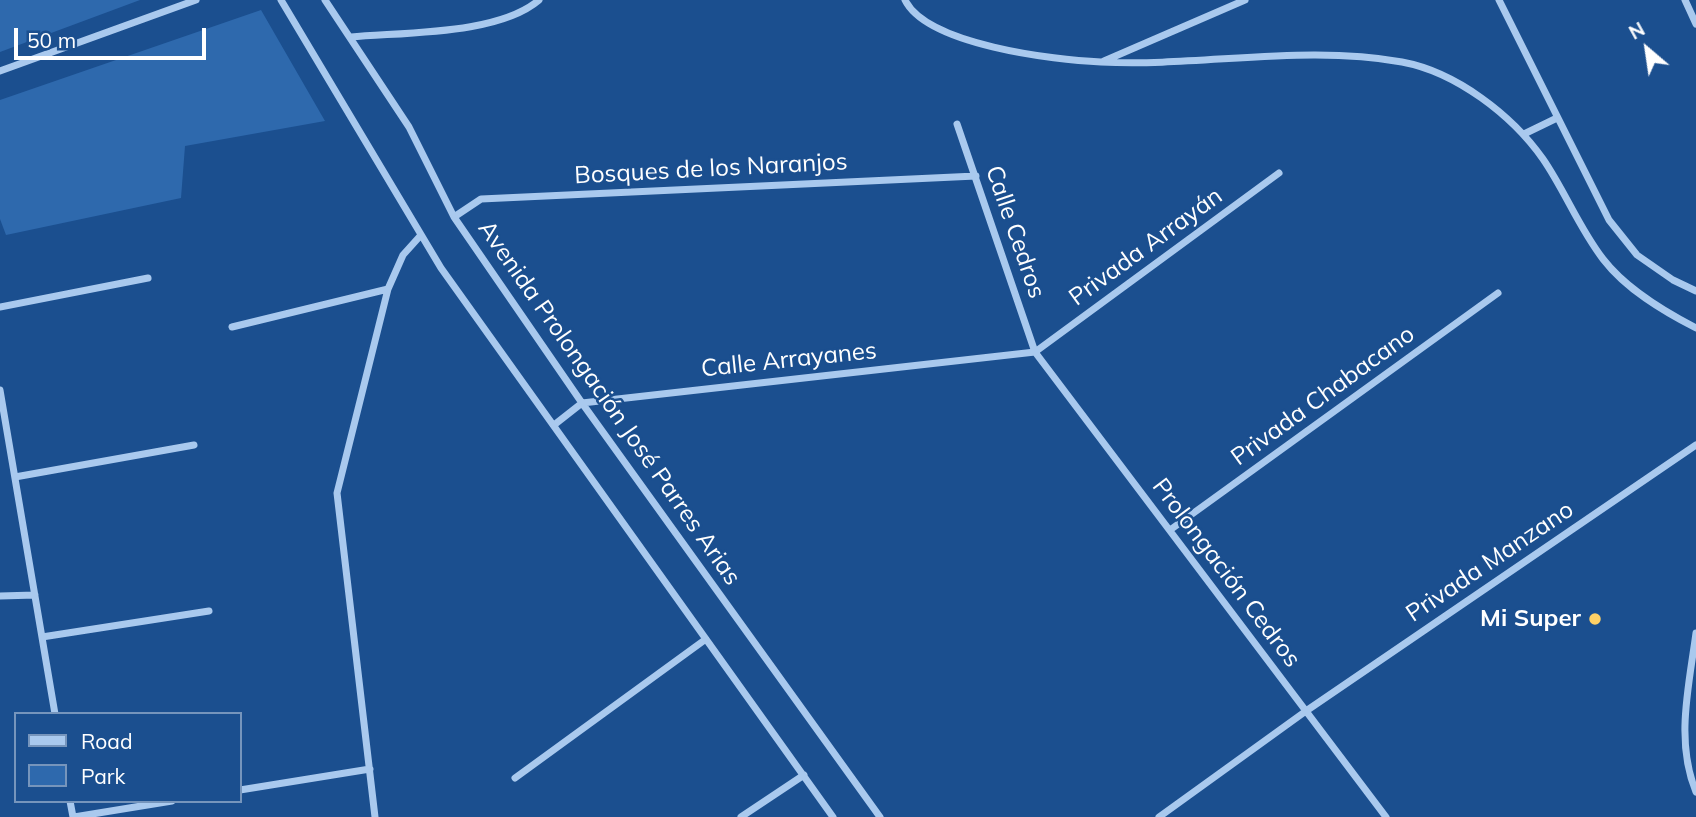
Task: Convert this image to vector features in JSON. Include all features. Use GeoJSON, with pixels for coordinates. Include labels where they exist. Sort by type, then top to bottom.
{"type":"FeatureCollection","features":[{"type":"Feature","properties":{"kind":"street"},"geometry":{"type":"LineString","coordinates":[[0,71],[196,0]]}},
{"type":"Feature","properties":{"kind":"street"},"geometry":{"type":"LineString","coordinates":[[281,0],[421,235],[833,817]]}},
{"type":"Feature","properties":{"kind":"street","name":"Avenida Prolongación José Parres Arias"},"geometry":{"type":"LineString","coordinates":[[325,0],[409,127],[454,217],[582,403],[880,817]]}},
{"type":"Feature","properties":{"kind":"street"},"geometry":{"type":"LineString","coordinates":[[351,37],[470,26],[525,12],[539,0]]}},
{"type":"Feature","properties":{"kind":"street"},"geometry":{"type":"LineString","coordinates":[[905,0],[922,21],[960,38],[993,48],[1100,62],[1359,55],[1405,62],[1444,75],[1485,102],[1524,134],[1545,161],[1604,261],[1636,292],[1696,328]]}},
{"type":"Feature","properties":{"kind":"street"},"geometry":{"type":"LineString","coordinates":[[1100,62],[1245,0]]}},
{"type":"Feature","properties":{"kind":"street"},"geometry":{"type":"LineString","coordinates":[[1499,0],[1609,220],[1621,238],[1637,255],[1673,280],[1696,291]]}},
{"type":"Feature","properties":{"kind":"street"},"geometry":{"type":"LineString","coordinates":[[1685,0],[1696,24]]}},
{"type":"Feature","properties":{"kind":"street"},"geometry":{"type":"LineString","coordinates":[[1524,134],[1557,118]]}},
{"type":"Feature","properties":{"kind":"street","name":"Calle Cedros"},"geometry":{"type":"LineString","coordinates":[[957,124],[1035,352]]}},
{"type":"Feature","properties":{"kind":"street","name":"Privada Arrayán"},"geometry":{"type":"LineString","coordinates":[[1035,352],[1279,173]]}},
{"type":"Feature","properties":{"kind":"street","name":"Bosques de los Naranjos"},"geometry":{"type":"LineString","coordinates":[[454,217],[481,199],[976,176]]}},
{"type":"Feature","properties":{"kind":"street"},"geometry":{"type":"LineString","coordinates":[[375,817],[337,493],[388,289],[403,255],[421,235]]}},
{"type":"Feature","properties":{"kind":"street"},"geometry":{"type":"LineString","coordinates":[[0,307],[149,278]]}},
{"type":"Feature","properties":{"kind":"street"},"geometry":{"type":"LineString","coordinates":[[232,327],[388,289]]}},
{"type":"Feature","properties":{"kind":"street","name":"Privada Chabacano"},"geometry":{"type":"LineString","coordinates":[[1170,530],[1498,293]]}},
{"type":"Feature","properties":{"kind":"street","name":"Calle Arrayanes"},"geometry":{"type":"LineString","coordinates":[[582,403],[1035,352]]}},
{"type":"Feature","properties":{"kind":"street","name":"Prolongación Cedros"},"geometry":{"type":"LineString","coordinates":[[1035,352],[1386,817]]}},
{"type":"Feature","properties":{"kind":"street"},"geometry":{"type":"LineString","coordinates":[[0,390],[4,433],[15,477],[55,712]]}},
{"type":"Feature","properties":{"kind":"street"},"geometry":{"type":"LineString","coordinates":[[554,425],[582,403]]}},
{"type":"Feature","properties":{"kind":"street"},"geometry":{"type":"LineString","coordinates":[[15,477],[194,445]]}},
{"type":"Feature","properties":{"kind":"street","name":"Privada Manzano"},"geometry":{"type":"LineString","coordinates":[[1158,817],[1306,711],[1696,445]]}},
{"type":"Feature","properties":{"kind":"street"},"geometry":{"type":"LineString","coordinates":[[0,596],[35,595]]}},
{"type":"Feature","properties":{"kind":"street"},"geometry":{"type":"LineString","coordinates":[[42,637],[209,611]]}},
{"type":"Feature","properties":{"kind":"street"},"geometry":{"type":"LineString","coordinates":[[1696,632],[1684,735],[1688,771],[1696,792]]}},
{"type":"Feature","properties":{"kind":"street"},"geometry":{"type":"LineString","coordinates":[[515,778],[706,639]]}},
{"type":"Feature","properties":{"kind":"street"},"geometry":{"type":"LineString","coordinates":[[242,790],[370,769]]}},
{"type":"Feature","properties":{"kind":"street"},"geometry":{"type":"LineString","coordinates":[[741,817],[804,775]]}},
{"type":"Feature","properties":{"kind":"street"},"geometry":{"type":"LineString","coordinates":[[73,817],[160,803]]}},
{"type":"Feature","properties":{"kind":"green space"},"geometry":{"type":"Polygon","coordinates":[[[0,0],[140,0],[0,52],[0,0]]]}},
{"type":"Feature","properties":{"kind":"green space"},"geometry":{"type":"Polygon","coordinates":[[[261,10],[325,121],[185,146],[181,198],[6,235],[0,219],[0,100],[261,10]]]}},
{"type":"Feature","properties":{"kind":"place","name":"Mi Super"},"geometry":{"type":"Point","coordinates":[1595,619]}}]}
